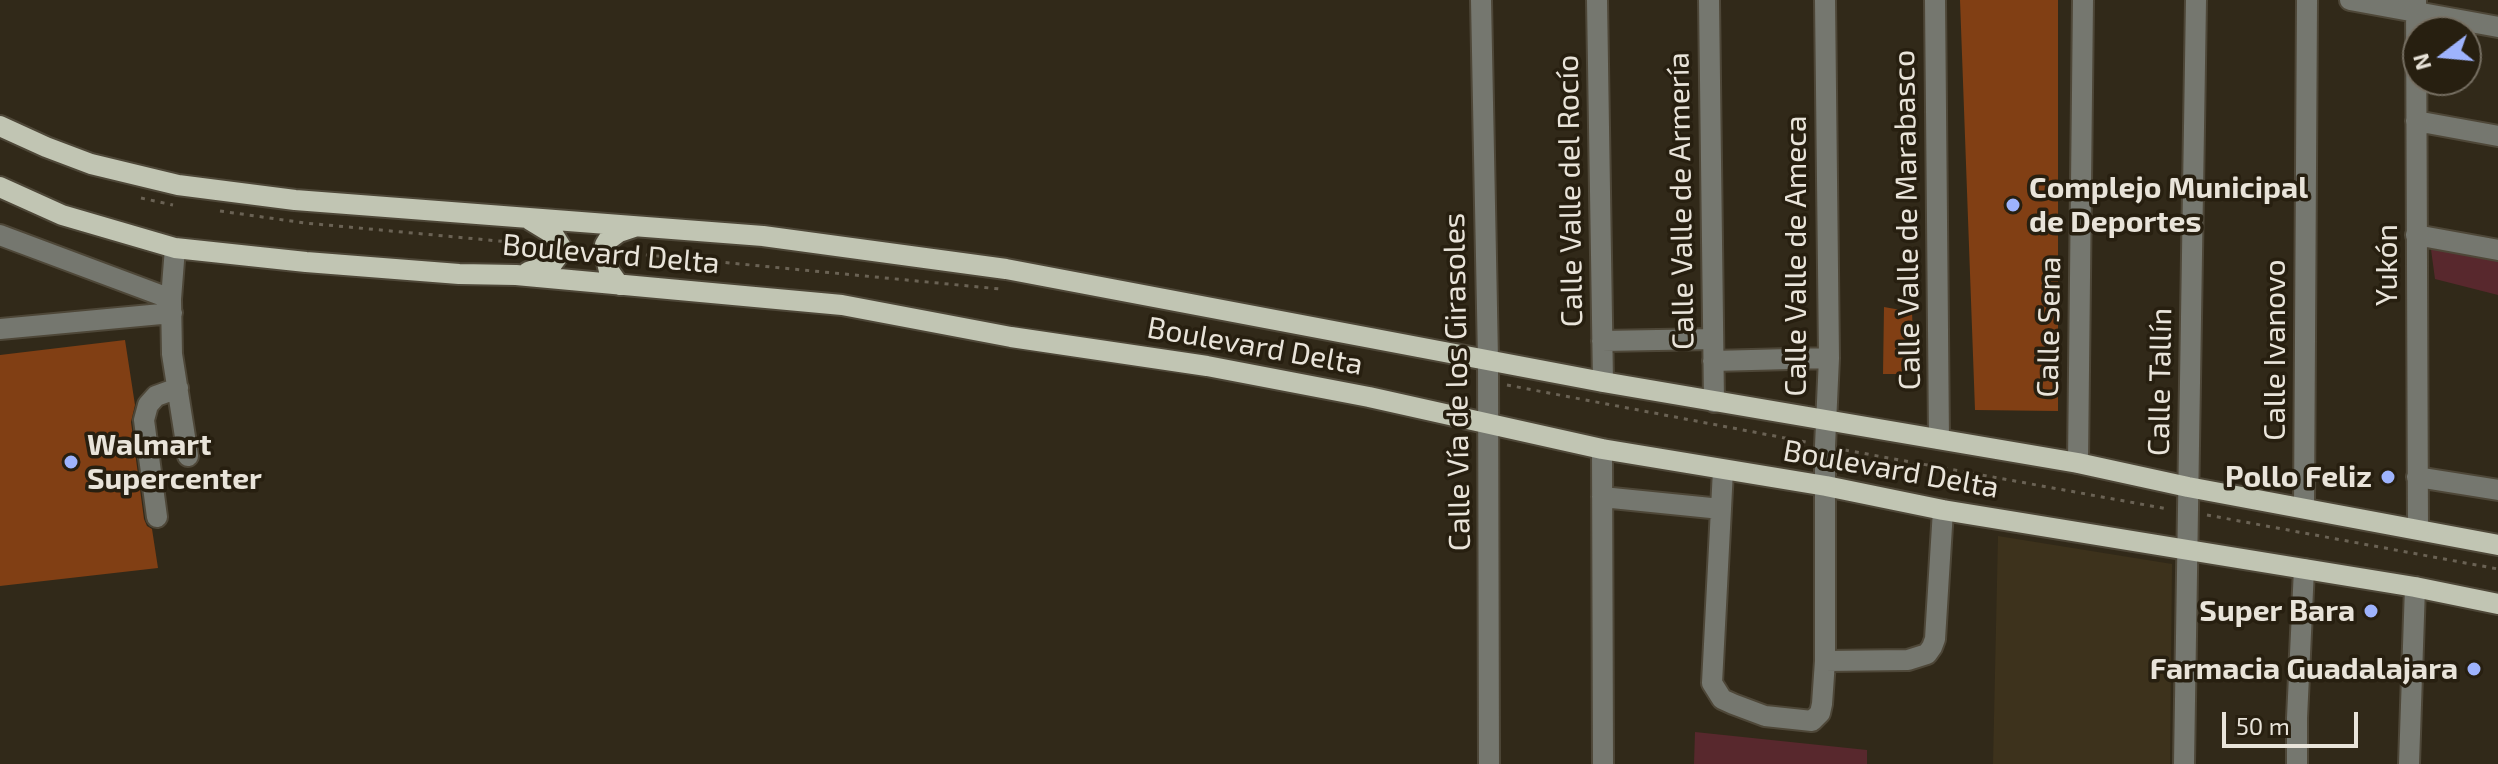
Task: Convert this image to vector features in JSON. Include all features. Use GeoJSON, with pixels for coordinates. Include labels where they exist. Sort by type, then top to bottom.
{"type":"FeatureCollection","features":[{"type":"Feature","properties":{"kind":"main road","name":"Boulevard Delta"},"geometry":{"type":"LineString","coordinates":[[0,126],[91,164],[178,185],[295,200],[763,236],[1006,269],[1603,382],[2078,463],[2188,487],[2498,545]]}},
{"type":"Feature","properties":{"kind":"main road","name":"Boulevard Delta"},"geometry":{"type":"LineString","coordinates":[[0,187],[62,215],[175,248],[306,262],[459,274],[516,275],[842,305],[1011,337],[1207,366],[1602,449],[1826,486],[1943,510],[2415,587],[2498,604]]}},
{"type":"Feature","properties":{"kind":"main road"},"geometry":{"type":"LineString","coordinates":[[516,275],[552,264],[558,259],[561,247],[545,228],[526,218]]}},
{"type":"Feature","properties":{"kind":"main road"},"geometry":{"type":"LineString","coordinates":[[619,285],[609,271],[604,250],[608,240],[634,227]]}},
{"type":"Feature","properties":{"kind":"street","name":"Calle Vía de los Girasoles"},"geometry":{"type":"LineString","coordinates":[[1481,0],[1489,423],[1489,764]]}},
{"type":"Feature","properties":{"kind":"street","name":"Calle Valle del Rocío"},"geometry":{"type":"LineString","coordinates":[[1597,0],[1603,382]]}},
{"type":"Feature","properties":{"kind":"street","name":"Calle Valle de Armería"},"geometry":{"type":"LineString","coordinates":[[1709,0],[1714,402]]}},
{"type":"Feature","properties":{"kind":"street","name":"Calle Valle de Ameca"},"geometry":{"type":"LineString","coordinates":[[1721,509],[1712,683],[1722,699],[1765,716],[1812,721],[1820,713],[1822,704],[1825,661],[1825,446],[1829,358],[1825,0]]}},
{"type":"Feature","properties":{"kind":"street","name":"Calle Valle de Marabasco"},"geometry":{"type":"LineString","coordinates":[[1935,0],[1939,439]]}},
{"type":"Feature","properties":{"kind":"street","name":"Calle Sena"},"geometry":{"type":"LineString","coordinates":[[2078,463],[2083,0]]}},
{"type":"Feature","properties":{"kind":"street","name":"Calle Tallín"},"geometry":{"type":"LineString","coordinates":[[2184,764],[2196,0]]}},
{"type":"Feature","properties":{"kind":"street","name":"Calle Ivanovo"},"geometry":{"type":"LineString","coordinates":[[2304,508],[2307,0]]}},
{"type":"Feature","properties":{"kind":"street"},"geometry":{"type":"LineString","coordinates":[[2350,0],[2416,6],[2498,27]]}},
{"type":"Feature","properties":{"kind":"street","name":"Yukón"},"geometry":{"type":"LineString","coordinates":[[2416,6],[2418,529]]}},
{"type":"Feature","properties":{"kind":"street"},"geometry":{"type":"LineString","coordinates":[[2416,121],[2498,136]]}},
{"type":"Feature","properties":{"kind":"street"},"geometry":{"type":"LineString","coordinates":[[0,235],[172,306]]}},
{"type":"Feature","properties":{"kind":"street"},"geometry":{"type":"LineString","coordinates":[[2416,235],[2498,250]]}},
{"type":"Feature","properties":{"kind":"street"},"geometry":{"type":"LineString","coordinates":[[175,248],[172,354],[188,456]]}},
{"type":"Feature","properties":{"kind":"street"},"geometry":{"type":"LineString","coordinates":[[0,329],[172,306]]}},
{"type":"Feature","properties":{"kind":"street"},"geometry":{"type":"LineString","coordinates":[[1602,341],[1713,339]]}},
{"type":"Feature","properties":{"kind":"street"},"geometry":{"type":"LineString","coordinates":[[1713,361],[1829,358]]}},
{"type":"Feature","properties":{"kind":"street"},"geometry":{"type":"LineString","coordinates":[[157,517],[144,420],[148,405],[156,396],[178,388]]}},
{"type":"Feature","properties":{"kind":"street"},"geometry":{"type":"LineString","coordinates":[[1602,449],[1603,764]]}},
{"type":"Feature","properties":{"kind":"street"},"geometry":{"type":"LineString","coordinates":[[1602,497],[1721,509],[1723,470]]}},
{"type":"Feature","properties":{"kind":"street"},"geometry":{"type":"LineString","coordinates":[[2417,477],[2498,490]]}},
{"type":"Feature","properties":{"kind":"street"},"geometry":{"type":"LineString","coordinates":[[1825,661],[1908,660],[1920,658],[1932,647],[1943,510]]}},
{"type":"Feature","properties":{"kind":"street"},"geometry":{"type":"LineString","coordinates":[[2297,764],[2304,569]]}},
{"type":"Feature","properties":{"kind":"street"},"geometry":{"type":"LineString","coordinates":[[2409,764],[2415,587]]}},
{"type":"Feature","properties":{"kind":"path"},"geometry":{"type":"LineString","coordinates":[[142,198],[185,207]]}},
{"type":"Feature","properties":{"kind":"path"},"geometry":{"type":"LineString","coordinates":[[215,211],[305,223],[561,247]]}},
{"type":"Feature","properties":{"kind":"path"},"geometry":{"type":"LineString","coordinates":[[604,250],[1004,290]]}},
{"type":"Feature","properties":{"kind":"path"},"geometry":{"type":"LineString","coordinates":[[1488,382],[2498,569]]}},
{"type":"Feature","properties":{"kind":"shaded area"},"geometry":{"type":"Polygon","coordinates":[[[2430,242],[2498,261],[2498,295],[2435,279],[2430,242]]]}},
{"type":"Feature","properties":{"kind":"shaded area"},"geometry":{"type":"Polygon","coordinates":[[[1998,536],[2172,564],[2170,764],[1993,764],[1998,536]]]}},
{"type":"Feature","properties":{"kind":"shaded area"},"geometry":{"type":"Polygon","coordinates":[[[1695,732],[1867,750],[1867,764],[1694,764],[1695,732]]]}},
{"type":"Feature","properties":{"kind":"building","name":"Complejo Municipal de Deportes"},"geometry":{"type":"Polygon","coordinates":[[[1960,0],[2058,0],[2058,411],[1975,410],[1960,0]]]}},
{"type":"Feature","properties":{"kind":"building"},"geometry":{"type":"Polygon","coordinates":[[[1884,307],[1912,312],[1914,362],[1902,374],[1883,374],[1884,307]]]}},
{"type":"Feature","properties":{"kind":"building","name":"Walmart Supercenter"},"geometry":{"type":"Polygon","coordinates":[[[125,340],[135,405],[131,422],[144,519],[152,529],[158,568],[0,586],[0,355],[125,340]]]}},
{"type":"Feature","properties":{"kind":"place","name":"Complejo Municipal de Deportes"},"geometry":{"type":"Point","coordinates":[2013,205]}},
{"type":"Feature","properties":{"kind":"place","name":"Walmart Supercenter"},"geometry":{"type":"Point","coordinates":[71,462]}},
{"type":"Feature","properties":{"kind":"place","name":"Pollo Feliz"},"geometry":{"type":"Point","coordinates":[2388,477]}},
{"type":"Feature","properties":{"kind":"place","name":"Super Bara"},"geometry":{"type":"Point","coordinates":[2371,611]}},
{"type":"Feature","properties":{"kind":"place","name":"Farmacia Guadalajara"},"geometry":{"type":"Point","coordinates":[2474,669]}}]}
